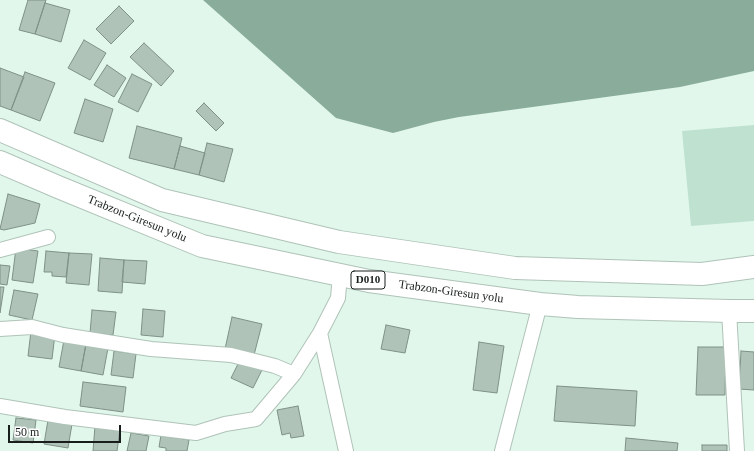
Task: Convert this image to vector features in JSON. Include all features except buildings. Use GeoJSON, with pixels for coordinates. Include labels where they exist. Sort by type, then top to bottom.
{"type":"FeatureCollection","features":[{"type":"Feature","properties":{"kind":"highway"},"geometry":{"type":"LineString","coordinates":[[0,130],[162,200],[339,242],[515,268],[702,274],[754,267]]}},
{"type":"Feature","properties":{"kind":"highway","name":"Trabzon-Giresun yolu"},"geometry":{"type":"LineString","coordinates":[[0,162],[202,246],[369,281],[540,304],[578,307],[754,311]]}},
{"type":"Feature","properties":{"kind":"street"},"geometry":{"type":"LineString","coordinates":[[0,250],[48,237]]}},
{"type":"Feature","properties":{"kind":"street"},"geometry":{"type":"LineString","coordinates":[[0,406],[65,417],[196,432],[225,424],[256,419],[294,374],[320,333],[338,298],[340,274]]}},
{"type":"Feature","properties":{"kind":"street"},"geometry":{"type":"LineString","coordinates":[[502,451],[540,304]]}},
{"type":"Feature","properties":{"kind":"street"},"geometry":{"type":"LineString","coordinates":[[729,311],[737,451]]}},
{"type":"Feature","properties":{"kind":"street"},"geometry":{"type":"LineString","coordinates":[[0,328],[32,327],[63,335],[151,349],[231,355],[275,366],[294,374]]}},
{"type":"Feature","properties":{"kind":"street"},"geometry":{"type":"LineString","coordinates":[[320,333],[346,451]]}},
{"type":"Feature","properties":{"kind":"shaded area"},"geometry":{"type":"Polygon","coordinates":[[[203,0],[754,0],[754,71],[680,87],[459,117],[393,133],[336,118],[203,0]]]}},
{"type":"Feature","properties":{"kind":"shaded area"},"geometry":{"type":"Polygon","coordinates":[[[754,125],[754,221],[691,226],[682,131],[754,125]]]}}]}
